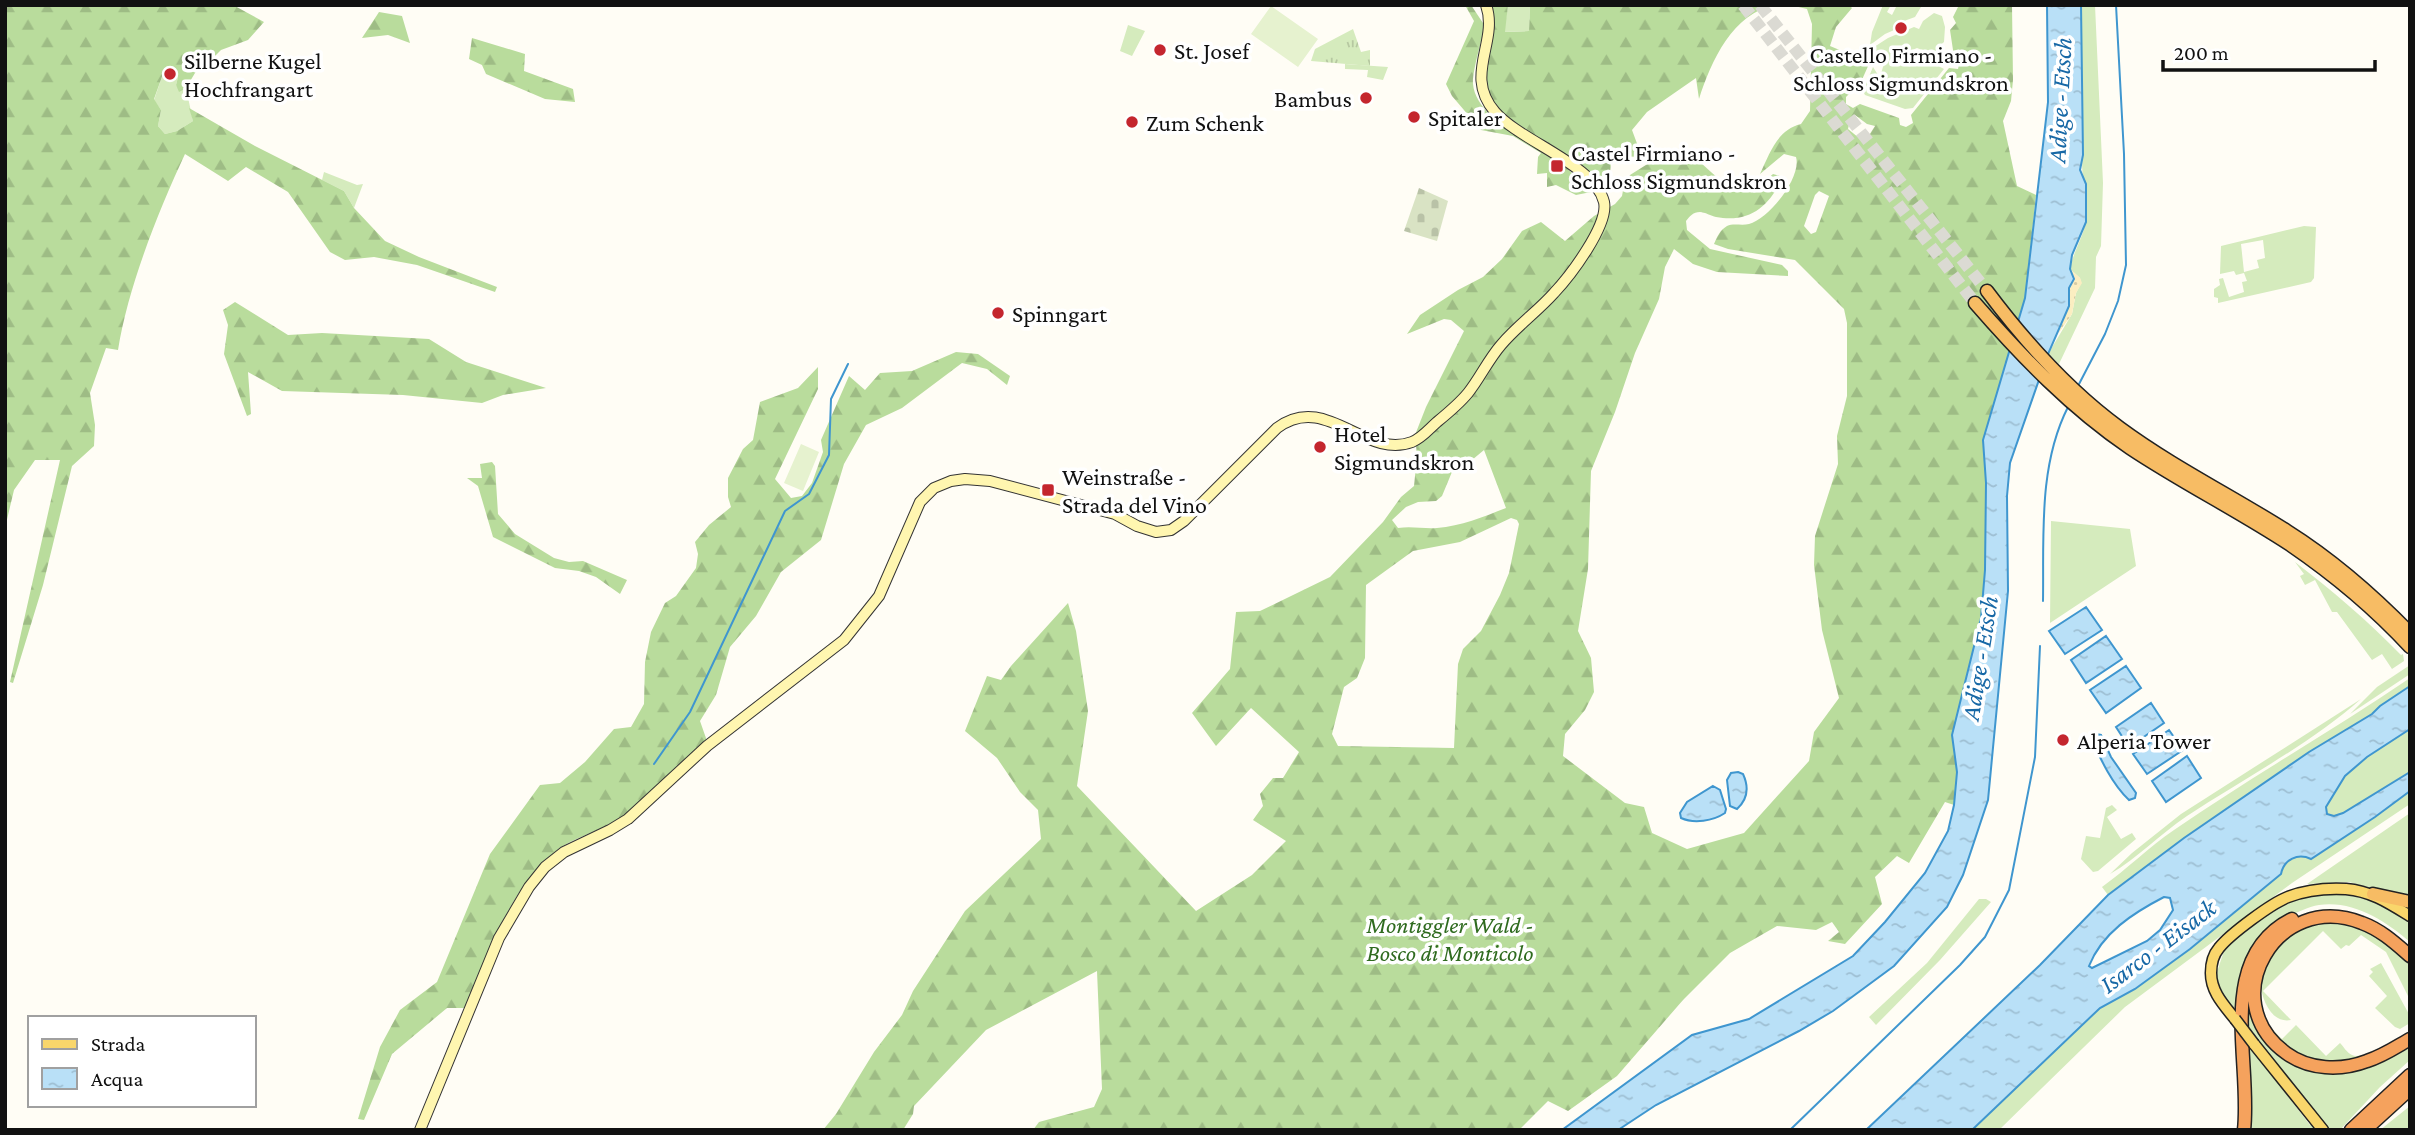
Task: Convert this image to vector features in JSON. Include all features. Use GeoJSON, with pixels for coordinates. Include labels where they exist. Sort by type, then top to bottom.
{"type":"FeatureCollection","features":[{"type":"Feature","properties":{"kind":"highway"},"geometry":{"type":"LineString","coordinates":[[1991,296],[2052,369],[2098,412],[2146,446],[2289,532],[2323,556],[2359,583],[2410,633]]}},
{"type":"Feature","properties":{"kind":"highway"},"geometry":{"type":"LineString","coordinates":[[1975,303],[2057,390],[2106,431],[2290,545],[2383,618],[2410,647]]}},
{"type":"Feature","properties":{"kind":"highway"},"geometry":{"type":"LineString","coordinates":[[2373,894],[2410,902]]}},
{"type":"Feature","properties":{"kind":"highway"},"geometry":{"type":"LineString","coordinates":[[2244,1130],[2241,1011],[2245,981],[2253,958],[2264,939],[2277,926],[2295,917],[2310,910],[2328,908],[2361,914],[2393,932],[2410,947]]}},
{"type":"Feature","properties":{"kind":"highway"},"geometry":{"type":"LineString","coordinates":[[2410,956],[2381,932],[2364,923],[2335,916],[2309,919],[2287,929],[2270,944],[2259,968],[2255,993],[2256,1008],[2267,1033],[2281,1050],[2306,1064],[2322,1068],[2365,1062],[2410,1039]]}},
{"type":"Feature","properties":{"kind":"highway"},"geometry":{"type":"LineString","coordinates":[[2351,1130],[2410,1075]]}},
{"type":"Feature","properties":{"kind":"highway"},"geometry":{"type":"LineString","coordinates":[[2365,1130],[2410,1089]]}},
{"type":"Feature","properties":{"kind":"main road"},"geometry":{"type":"LineString","coordinates":[[420,1130],[499,938],[529,887],[545,867],[564,852],[628,819],[707,746],[844,640],[879,596],[920,502],[934,488],[965,479],[990,481],[1115,514],[1148,531],[1171,530],[1184,521],[1277,428],[1292,419],[1310,416],[1320,418],[1393,445],[1409,443],[1421,437],[1461,401],[1504,341],[1556,291],[1599,231],[1604,219],[1604,201],[1589,178],[1504,120],[1488,100],[1480,76],[1489,19],[1486,5]]}},
{"type":"Feature","properties":{"kind":"main road"},"geometry":{"type":"LineString","coordinates":[[2320,1126],[2219,999],[2211,982],[2213,957],[2220,947],[2245,926],[2286,897],[2326,889],[2349,890],[2373,894],[2410,916]]}},
{"type":"Feature","properties":{"kind":"green space"},"geometry":{"type":"Polygon","coordinates":[[[5,5],[233,5],[264,22],[248,40],[221,50],[213,58],[201,63],[186,88],[179,92],[176,85],[178,77],[174,71],[168,69],[163,74],[154,99],[161,110],[158,126],[165,134],[177,131],[193,121],[189,108],[255,146],[344,191],[354,208],[385,241],[497,287],[495,292],[417,265],[374,257],[345,260],[330,252],[288,192],[246,167],[228,181],[185,154],[145,250],[129,301],[118,350],[106,348],[90,393],[95,425],[94,446],[72,466],[43,585],[13,683],[10,682],[60,460],[35,460],[14,490],[5,528],[5,5]]]}},
{"type":"Feature","properties":{"kind":"green space"},"geometry":{"type":"Polygon","coordinates":[[[1465,5],[1471,5],[1485,26],[1473,79],[1477,97],[1484,108],[1508,129],[1563,165],[1591,192],[1576,195],[1556,185],[1547,187],[1547,173],[1537,174],[1538,157],[1541,153],[1513,136],[1481,130],[1452,96],[1446,84],[1474,21],[1465,5]]]}},
{"type":"Feature","properties":{"kind":"green space"},"geometry":{"type":"Polygon","coordinates":[[[1490,5],[1508,5],[1505,32],[1529,31],[1530,5],[1775,5],[1760,10],[1736,28],[1717,55],[1699,99],[1696,78],[1647,112],[1632,130],[1642,157],[1617,156],[1611,161],[1609,189],[1604,190],[1592,175],[1575,162],[1514,122],[1498,108],[1487,92],[1484,73],[1494,14],[1490,5]]]}},
{"type":"Feature","properties":{"kind":"green space"},"geometry":{"type":"Polygon","coordinates":[[[1508,5],[1530,5],[1529,31],[1504,32],[1508,5]]]}},
{"type":"Feature","properties":{"kind":"green space","name":"Montiggler Wald - Bosco di Monticolo"},"geometry":{"type":"Polygon","coordinates":[[[1790,5],[1849,5],[1852,8],[1836,27],[1830,46],[1842,51],[1840,56],[1848,59],[1851,55],[1869,64],[1856,93],[1850,93],[1846,97],[1846,104],[1853,108],[1860,104],[1899,118],[1900,125],[1906,127],[1913,123],[1911,115],[1949,68],[1958,69],[1960,60],[1953,50],[1950,30],[1956,23],[1953,17],[1959,5],[2012,5],[2013,80],[2011,101],[2003,121],[2017,186],[2036,195],[2025,298],[1983,440],[1986,483],[1985,570],[1981,618],[1952,735],[1957,772],[1954,805],[1945,802],[1909,863],[1897,856],[1875,877],[1882,904],[1845,944],[1828,941],[1839,932],[1832,922],[1816,930],[1777,926],[1730,953],[1683,1000],[1617,1076],[1568,1111],[1548,1101],[1519,1130],[1033,1130],[1039,1122],[1094,1107],[1102,1089],[1097,971],[986,1030],[914,1106],[913,1114],[903,1130],[823,1130],[836,1114],[874,1052],[902,1015],[913,991],[965,911],[1041,839],[1038,810],[1020,792],[997,758],[965,731],[987,676],[1001,680],[1068,603],[1076,631],[1088,711],[1077,786],[1196,911],[1252,875],[1286,841],[1253,820],[1263,806],[1260,794],[1273,778],[1283,778],[1299,752],[1251,708],[1216,746],[1192,713],[1230,669],[1236,612],[1260,611],[1330,577],[1414,486],[1417,456],[1415,435],[1464,331],[1451,320],[1444,319],[1407,334],[1420,315],[1483,277],[1502,259],[1522,231],[1541,222],[1565,241],[1594,216],[1615,204],[1622,196],[1630,175],[1673,148],[1686,152],[1731,186],[1743,189],[1757,186],[1773,174],[1783,177],[1765,204],[1749,215],[1728,218],[1698,212],[1686,221],[1687,230],[1710,249],[1782,265],[1788,271],[1788,276],[1717,272],[1693,264],[1674,249],[1665,267],[1659,299],[1635,353],[1591,471],[1588,569],[1578,631],[1591,658],[1594,692],[1585,710],[1565,734],[1563,756],[1625,803],[1644,807],[1652,833],[1687,849],[1744,833],[1809,761],[1814,732],[1839,698],[1822,630],[1814,565],[1815,536],[1838,464],[1837,436],[1847,396],[1847,323],[1844,309],[1795,260],[1728,249],[1714,244],[1727,226],[1749,224],[1766,214],[1782,196],[1794,175],[1796,157],[1784,154],[1760,174],[1780,137],[1801,124],[1810,111],[1812,24],[1807,9],[1790,5]],[[1855,115],[1850,120],[1848,129],[1866,140],[1875,126],[1867,124],[1855,115]],[[1819,191],[1815,195],[1804,226],[1811,234],[1816,232],[1829,196],[1819,191]],[[1484,450],[1472,460],[1454,467],[1442,496],[1436,501],[1418,502],[1406,507],[1392,520],[1398,528],[1446,527],[1472,521],[1506,508],[1484,450]],[[1511,518],[1460,542],[1413,551],[1366,585],[1365,658],[1357,678],[1344,687],[1332,734],[1338,746],[1454,748],[1458,664],[1463,649],[1481,631],[1500,595],[1509,573],[1519,524],[1511,518]]]}},
{"type":"Feature","properties":{"kind":"green space"},"geometry":{"type":"Polygon","coordinates":[[[1883,5],[1891,5],[1887,12],[1892,15],[1897,5],[1921,7],[1915,17],[1904,21],[1901,27],[1870,45],[1872,32],[1883,5]]]}},
{"type":"Feature","properties":{"kind":"green space"},"geometry":{"type":"Polygon","coordinates":[[[2081,5],[2095,5],[2103,183],[2101,246],[2096,257],[2095,288],[2059,364],[2048,354],[2072,314],[2081,283],[2080,278],[2070,269],[2085,227],[2087,212],[2082,171],[2081,5]]]}},
{"type":"Feature","properties":{"kind":"green space"},"geometry":{"type":"Polygon","coordinates":[[[1271,6],[1318,39],[1298,67],[1251,34],[1271,6]]]}},
{"type":"Feature","properties":{"kind":"green space"},"geometry":{"type":"Polygon","coordinates":[[[379,12],[402,16],[410,43],[388,35],[362,38],[379,12]]]}},
{"type":"Feature","properties":{"kind":"green space"},"geometry":{"type":"Polygon","coordinates":[[[1934,13],[1942,16],[1945,27],[1944,42],[1937,48],[1943,55],[1940,57],[1917,48],[1903,54],[1906,57],[1923,56],[1944,69],[1913,108],[1905,109],[1865,95],[1863,91],[1873,67],[1878,75],[1881,74],[1886,56],[1882,55],[1875,61],[1871,49],[1914,27],[1919,29],[1923,21],[1934,13]]]}},
{"type":"Feature","properties":{"kind":"green space"},"geometry":{"type":"Polygon","coordinates":[[[1128,25],[1145,31],[1132,56],[1120,51],[1128,25]]]}},
{"type":"Feature","properties":{"kind":"green space"},"geometry":{"type":"Polygon","coordinates":[[[1353,29],[1361,52],[1370,50],[1370,66],[1311,61],[1315,49],[1353,29]]]}},
{"type":"Feature","properties":{"kind":"green space"},"geometry":{"type":"Polygon","coordinates":[[[472,38],[525,54],[524,71],[573,89],[575,102],[545,99],[486,74],[482,65],[469,59],[472,38]]]}},
{"type":"Feature","properties":{"kind":"green space"},"geometry":{"type":"Polygon","coordinates":[[[1345,64],[1388,67],[1383,80],[1367,77],[1368,70],[1345,69],[1345,64]]]}},
{"type":"Feature","properties":{"kind":"green space"},"geometry":{"type":"Polygon","coordinates":[[[168,69],[174,70],[178,77],[176,85],[180,91],[186,88],[193,121],[177,131],[165,134],[158,126],[161,110],[154,100],[163,74],[168,69]]]}},
{"type":"Feature","properties":{"kind":"green space"},"geometry":{"type":"Polygon","coordinates":[[[324,172],[357,185],[363,184],[354,208],[344,191],[322,180],[324,172]]]}},
{"type":"Feature","properties":{"kind":"green space"},"geometry":{"type":"Polygon","coordinates":[[[1419,188],[1448,201],[1437,241],[1404,231],[1419,188]]]}},
{"type":"Feature","properties":{"kind":"green space"},"geometry":{"type":"Polygon","coordinates":[[[2304,226],[2316,227],[2314,278],[2311,282],[2218,303],[2218,298],[2214,297],[2214,289],[2220,285],[2219,279],[2223,278],[2229,297],[2244,292],[2242,282],[2247,281],[2244,273],[2236,275],[2234,271],[2220,274],[2221,246],[2304,226]],[[2263,240],[2241,244],[2244,272],[2259,268],[2257,260],[2265,258],[2263,240]]]}},
{"type":"Feature","properties":{"kind":"green space"},"geometry":{"type":"Polygon","coordinates":[[[235,302],[288,335],[322,333],[429,339],[466,362],[546,388],[503,395],[482,403],[403,395],[282,391],[248,372],[251,414],[247,416],[224,354],[228,325],[223,310],[235,302]]]}},
{"type":"Feature","properties":{"kind":"green space"},"geometry":{"type":"Polygon","coordinates":[[[956,352],[978,354],[1010,376],[1007,385],[987,369],[962,363],[902,408],[866,425],[844,464],[821,540],[781,572],[756,616],[730,647],[716,695],[700,721],[707,741],[623,816],[562,846],[540,866],[525,884],[502,923],[465,1008],[447,1008],[392,1054],[364,1120],[358,1119],[380,1047],[400,1010],[437,982],[490,854],[540,785],[560,783],[585,762],[614,729],[631,727],[644,704],[645,662],[651,632],[665,603],[676,596],[696,568],[698,554],[695,542],[709,525],[731,507],[728,478],[743,449],[753,440],[760,402],[798,388],[818,367],[818,389],[775,479],[791,498],[802,496],[812,483],[823,452],[821,440],[849,376],[865,390],[880,373],[912,371],[956,352]]]}},
{"type":"Feature","properties":{"kind":"green space"},"geometry":{"type":"Polygon","coordinates":[[[801,444],[819,452],[803,491],[784,483],[801,444]]]}},
{"type":"Feature","properties":{"kind":"green space"},"geometry":{"type":"Polygon","coordinates":[[[492,462],[495,466],[498,514],[515,534],[554,558],[569,562],[583,561],[627,580],[620,594],[596,577],[579,571],[555,568],[493,537],[478,486],[467,478],[482,478],[480,464],[492,462]]]}},
{"type":"Feature","properties":{"kind":"green space"},"geometry":{"type":"Polygon","coordinates":[[[2051,521],[2130,529],[2136,566],[2050,623],[2051,521]]]}},
{"type":"Feature","properties":{"kind":"green space"},"geometry":{"type":"Polygon","coordinates":[[[2295,562],[2403,654],[2404,661],[2392,669],[2382,654],[2372,660],[2337,612],[2332,612],[2315,580],[2305,585],[2300,576],[2304,574],[2295,562]]]}},
{"type":"Feature","properties":{"kind":"green space"},"geometry":{"type":"Polygon","coordinates":[[[2410,665],[2410,674],[2350,714],[2377,687],[2410,665]]]}},
{"type":"Feature","properties":{"kind":"green space"},"geometry":{"type":"Polygon","coordinates":[[[2410,678],[2410,686],[2372,714],[2309,752],[2184,838],[2108,895],[2102,887],[2174,830],[2410,678]]]}},
{"type":"Feature","properties":{"kind":"green space"},"geometry":{"type":"Polygon","coordinates":[[[2361,699],[2299,746],[2187,816],[2110,874],[2181,814],[2361,699]]]}},
{"type":"Feature","properties":{"kind":"green space"},"geometry":{"type":"Polygon","coordinates":[[[2410,729],[2410,772],[2343,813],[2334,816],[2327,814],[2326,807],[2345,776],[2367,757],[2410,729]]]}},
{"type":"Feature","properties":{"kind":"green space"},"geometry":{"type":"Polygon","coordinates":[[[2410,791],[2410,804],[2292,883],[2125,1007],[1999,1130],[1972,1130],[2100,1008],[2135,989],[2190,949],[2294,856],[2303,855],[2410,791]]]}},
{"type":"Feature","properties":{"kind":"green space"},"geometry":{"type":"Polygon","coordinates":[[[2112,805],[2117,810],[2107,817],[2121,839],[2132,833],[2136,839],[2098,871],[2093,872],[2081,859],[2086,836],[2100,838],[2106,808],[2112,805]]]}},
{"type":"Feature","properties":{"kind":"green space"},"geometry":{"type":"Polygon","coordinates":[[[2410,813],[2410,898],[2349,882],[2307,884],[2410,813]]]}},
{"type":"Feature","properties":{"kind":"green space"},"geometry":{"type":"Polygon","coordinates":[[[2321,894],[2347,895],[2367,900],[2410,919],[2410,942],[2380,920],[2356,909],[2332,904],[2310,907],[2296,913],[2283,919],[2239,1018],[2220,995],[2216,975],[2224,951],[2281,905],[2321,894]]]}},
{"type":"Feature","properties":{"kind":"green space"},"geometry":{"type":"Polygon","coordinates":[[[1979,899],[1991,902],[1940,960],[1876,1025],[1869,1017],[1927,963],[1979,899]]]}},
{"type":"Feature","properties":{"kind":"green space"},"geometry":{"type":"Polygon","coordinates":[[[2313,920],[2359,925],[2410,959],[2410,1000],[2386,952],[2361,935],[2349,946],[2341,949],[2323,931],[2263,991],[2291,1020],[2278,1018],[2273,1014],[2265,1003],[2260,983],[2271,946],[2313,920]]]}},
{"type":"Feature","properties":{"kind":"green space"},"geometry":{"type":"Polygon","coordinates":[[[2381,963],[2410,1016],[2410,1023],[2400,1029],[2375,1008],[2387,996],[2369,976],[2373,972],[2370,969],[2381,963]]]}},
{"type":"Feature","properties":{"kind":"green space"},"geometry":{"type":"Polygon","coordinates":[[[2256,966],[2263,1032],[2325,1070],[2410,1045],[2410,1060],[2380,1087],[2340,1130],[2249,1130],[2244,1023],[2256,966]],[[2251,1048],[2310,1125],[2319,1120],[2251,1048]]]}},
{"type":"Feature","properties":{"kind":"green space"},"geometry":{"type":"Polygon","coordinates":[[[2296,1025],[2326,1056],[2340,1043],[2350,1054],[2357,1056],[2381,1048],[2410,1031],[2410,1036],[2360,1060],[2329,1064],[2295,1055],[2270,1033],[2269,1026],[2282,1039],[2296,1025]]]}},
{"type":"Feature","properties":{"kind":"green space"},"geometry":{"type":"Polygon","coordinates":[[[2410,1106],[2410,1130],[2380,1130],[2410,1106]]]}},
{"type":"Feature","properties":{"kind":"sand"},"geometry":{"type":"Polygon","coordinates":[[[2070,269],[2082,283],[2076,293],[2072,314],[2058,334],[2069,306],[2069,288],[2074,279],[2070,269]]]}},
{"type":"Feature","properties":{"kind":"water","name":"Adige - Etsch"},"geometry":{"type":"Polygon","coordinates":[[[2047,5],[2081,5],[2083,155],[2080,170],[2086,184],[2086,222],[2072,255],[2070,269],[2074,279],[2069,288],[2069,306],[2048,354],[2010,463],[2007,496],[2008,591],[1988,800],[1963,875],[1947,907],[1894,966],[1833,1011],[1656,1105],[1618,1130],[1562,1130],[1692,1035],[1749,1019],[1853,956],[1925,873],[1948,831],[1957,772],[1952,735],[1981,618],[1985,570],[1986,483],[1983,440],[2025,298],[2048,102],[2047,5]]]}},
{"type":"Feature","properties":{"kind":"water"},"geometry":{"type":"Polygon","coordinates":[[[2086,607],[2102,630],[2065,654],[2049,631],[2086,607]]]}},
{"type":"Feature","properties":{"kind":"water"},"geometry":{"type":"Polygon","coordinates":[[[2106,636],[2122,659],[2086,683],[2071,660],[2106,636]]]}},
{"type":"Feature","properties":{"kind":"water"},"geometry":{"type":"Polygon","coordinates":[[[2126,666],[2141,688],[2106,713],[2090,690],[2126,666]]]}},
{"type":"Feature","properties":{"kind":"water","name":"Isarco - Eisack"},"geometry":{"type":"Polygon","coordinates":[[[2410,686],[2410,729],[2367,757],[2345,776],[2326,807],[2327,814],[2334,816],[2343,813],[2410,772],[2410,791],[2311,859],[2297,857],[2288,861],[2281,874],[2190,949],[2135,989],[2100,1008],[1972,1130],[1866,1130],[2040,965],[2108,895],[2184,838],[2309,752],[2372,714],[2410,686]],[[2164,897],[2152,903],[2120,925],[2102,944],[2089,966],[2092,968],[2147,941],[2160,930],[2173,910],[2170,898],[2164,897]]]}},
{"type":"Feature","properties":{"kind":"water"},"geometry":{"type":"Polygon","coordinates":[[[2151,703],[2164,723],[2129,747],[2116,727],[2151,703]]]}},
{"type":"Feature","properties":{"kind":"water"},"geometry":{"type":"Polygon","coordinates":[[[2169,730],[2183,750],[2147,774],[2133,754],[2169,730]]]}},
{"type":"Feature","properties":{"kind":"water"},"geometry":{"type":"Polygon","coordinates":[[[2096,734],[2101,735],[2111,757],[2136,793],[2135,798],[2129,800],[2112,779],[2091,738],[2096,734]]]}},
{"type":"Feature","properties":{"kind":"water"},"geometry":{"type":"Polygon","coordinates":[[[2187,756],[2201,778],[2166,802],[2152,781],[2187,756]]]}},
{"type":"Feature","properties":{"kind":"water"},"geometry":{"type":"Polygon","coordinates":[[[1731,773],[1743,774],[1747,788],[1737,809],[1730,806],[1727,780],[1731,773]]]}},
{"type":"Feature","properties":{"kind":"water"},"geometry":{"type":"Polygon","coordinates":[[[1713,786],[1720,790],[1725,813],[1703,821],[1681,818],[1680,813],[1687,802],[1713,786]]]}},
{"type":"Feature","properties":{"kind":"waterway"},"geometry":{"type":"LineString","coordinates":[[2078,386],[2105,334],[2118,301],[2126,265],[2124,154],[2116,5]]}},
{"type":"Feature","properties":{"kind":"waterway"},"geometry":{"type":"LineString","coordinates":[[654,764],[690,712],[785,511],[809,494],[829,455],[831,399],[848,364]]}},
{"type":"Feature","properties":{"kind":"waterway"},"geometry":{"type":"LineString","coordinates":[[2043,601],[2043,527],[2047,477],[2058,430],[2068,407]]}},
{"type":"Feature","properties":{"kind":"waterway"},"geometry":{"type":"LineString","coordinates":[[1790,1130],[1960,965],[1985,937],[2009,890],[2035,757],[2040,646]]}},
{"type":"Feature","properties":{"kind":"tunnel"},"geometry":{"type":"LineString","coordinates":[[1743,5],[1975,303]]}},
{"type":"Feature","properties":{"kind":"tunnel"},"geometry":{"type":"LineString","coordinates":[[1760,5],[1987,291]]}},
{"type":"Feature","properties":{"kind":"place","name":"Castello Firmiano - Schloss Sigmundskron"},"geometry":{"type":"Point","coordinates":[1901,28]}},
{"type":"Feature","properties":{"kind":"place","name":"St. Josef"},"geometry":{"type":"Point","coordinates":[1160,50]}},
{"type":"Feature","properties":{"kind":"place","name":"Silberne Kugel Hochfrangart"},"geometry":{"type":"Point","coordinates":[170,74]}},
{"type":"Feature","properties":{"kind":"place","name":"Bambus"},"geometry":{"type":"Point","coordinates":[1366,98]}},
{"type":"Feature","properties":{"kind":"place","name":"Spitaler"},"geometry":{"type":"Point","coordinates":[1414,117]}},
{"type":"Feature","properties":{"kind":"place","name":"Zum Schenk"},"geometry":{"type":"Point","coordinates":[1132,122]}},
{"type":"Feature","properties":{"kind":"place","name":"Castel Firmiano - Schloss Sigmundskron"},"geometry":{"type":"Point","coordinates":[1557,166]}},
{"type":"Feature","properties":{"kind":"place","name":"Spinngart"},"geometry":{"type":"Point","coordinates":[998,313]}},
{"type":"Feature","properties":{"kind":"place","name":"Hotel Sigmundskron"},"geometry":{"type":"Point","coordinates":[1320,447]}},
{"type":"Feature","properties":{"kind":"place","name":"Weinstraße - Strada del Vino"},"geometry":{"type":"Point","coordinates":[1048,490]}},
{"type":"Feature","properties":{"kind":"place","name":"Alperia Tower"},"geometry":{"type":"Point","coordinates":[2063,740]}}]}
